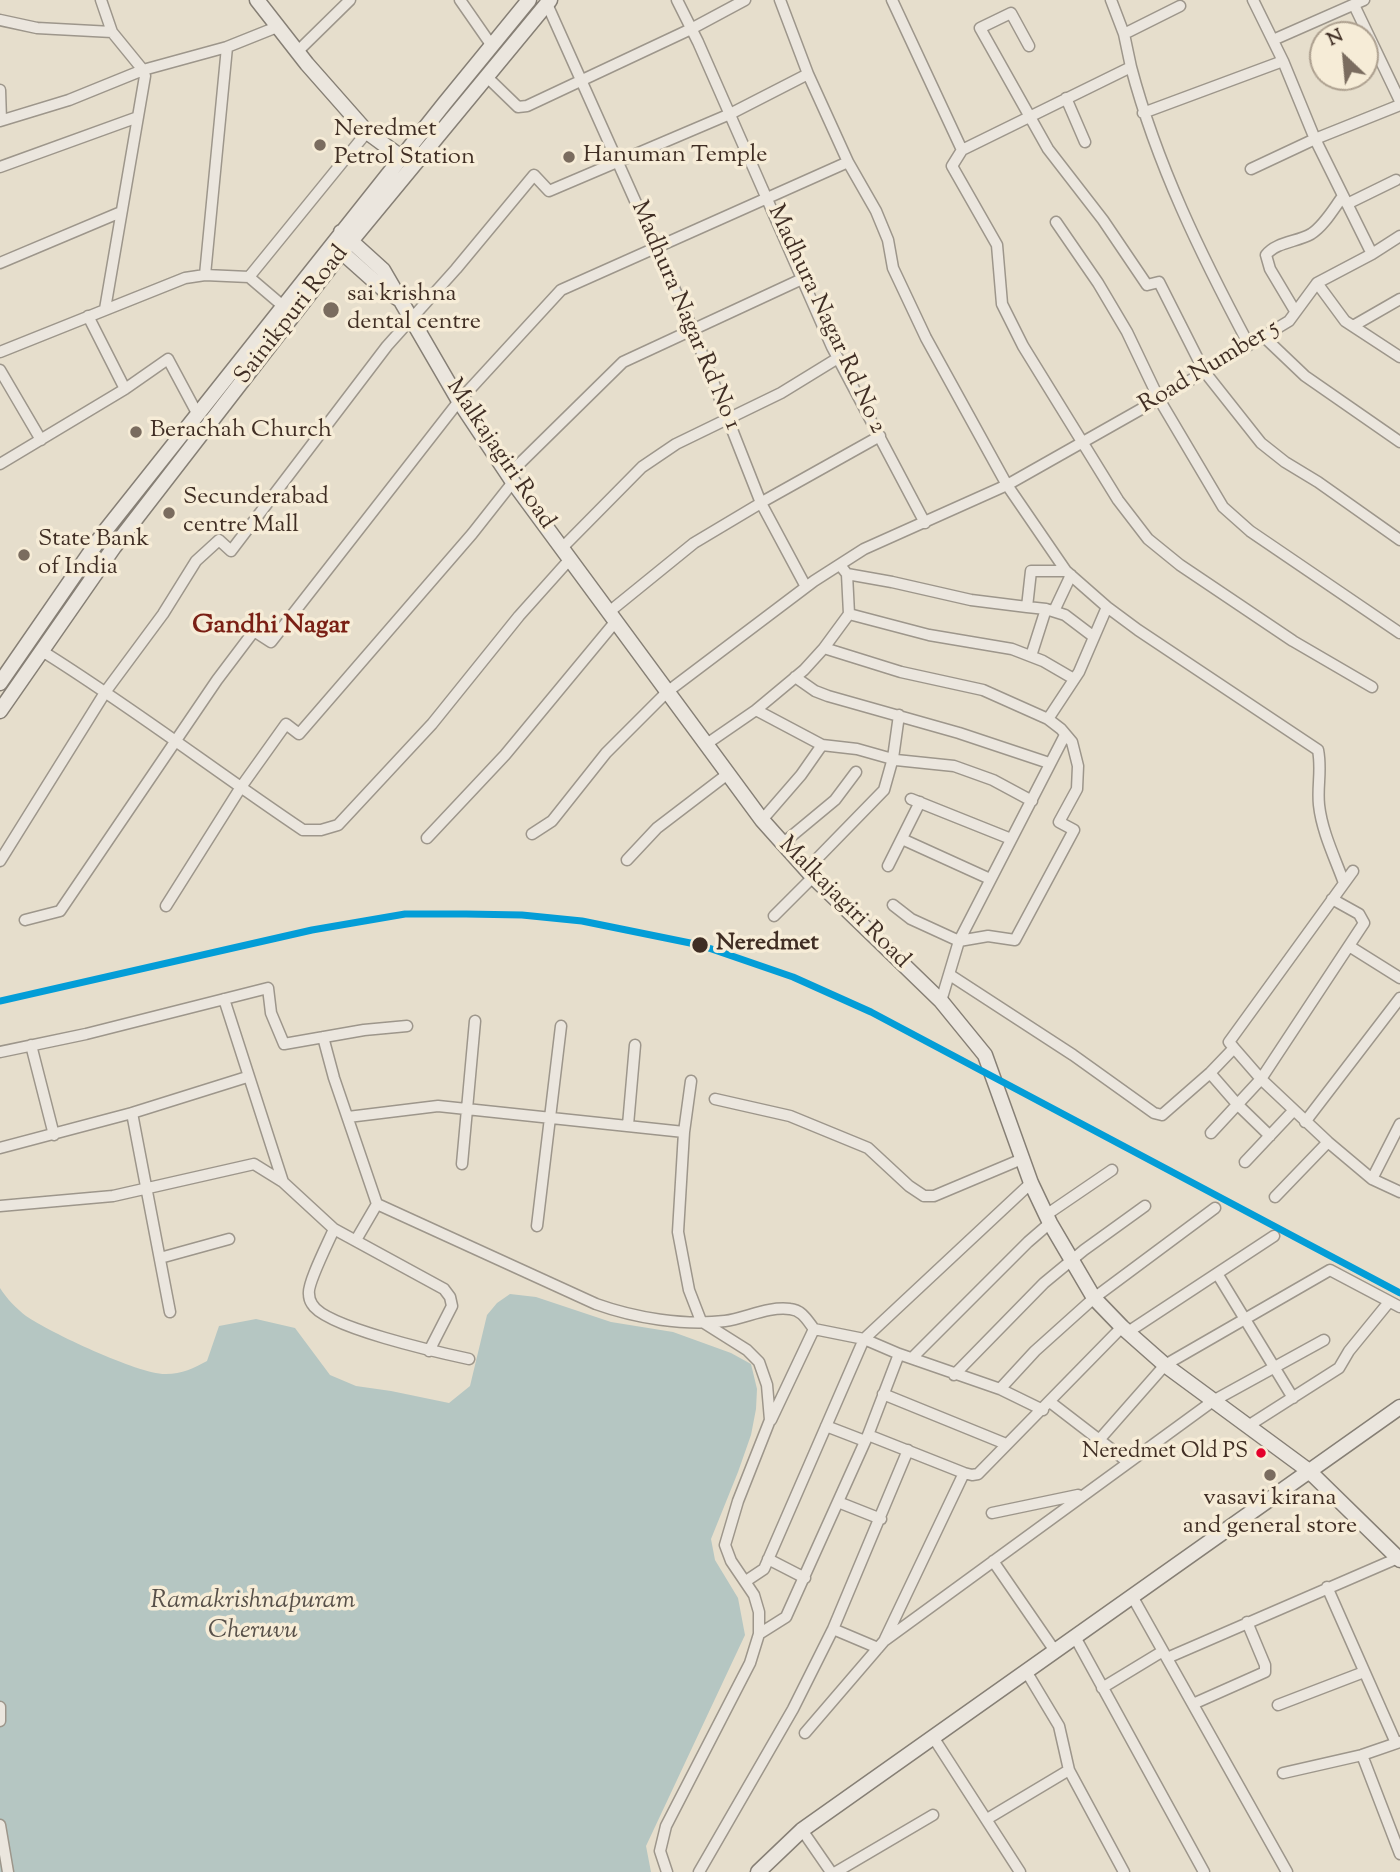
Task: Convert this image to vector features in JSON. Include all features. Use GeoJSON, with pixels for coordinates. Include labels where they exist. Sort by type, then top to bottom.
{"type":"FeatureCollection","features":[{"type":"Feature","properties":{"kind":"main road"},"geometry":{"type":"LineString","coordinates":[[257,0],[297,52],[367,132],[401,157]]}},
{"type":"Feature","properties":{"kind":"main road","name":"Sainikpuri Road"},"geometry":{"type":"LineString","coordinates":[[4,686],[42,651],[114,547],[401,157],[529,0]]}},
{"type":"Feature","properties":{"kind":"main road","name":"Sainikpuri Road"},"geometry":{"type":"LineString","coordinates":[[0,711],[4,686],[105,531],[283,306],[488,77],[549,2]]}},
{"type":"Feature","properties":{"kind":"main road","name":"Malkajagiri Road"},"geometry":{"type":"LineString","coordinates":[[341,242],[382,288],[400,300],[412,316],[459,401],[511,478],[762,820],[810,873],[941,1001],[985,1055],[1031,1183],[1048,1219],[1094,1298],[1165,1365],[1309,1471],[1399,1559]]}},
{"type":"Feature","properties":{"kind":"main road"},"geometry":{"type":"LineString","coordinates":[[758,1872],[802,1830],[1400,1407]]}},
{"type":"Feature","properties":{"kind":"street"},"geometry":{"type":"LineString","coordinates":[[101,0],[112,32],[145,76],[105,309]]}},
{"type":"Feature","properties":{"kind":"street"},"geometry":{"type":"LineString","coordinates":[[297,52],[350,0]]}},
{"type":"Feature","properties":{"kind":"street"},"geometry":{"type":"LineString","coordinates":[[460,0],[492,46]]}},
{"type":"Feature","properties":{"kind":"street","name":"Madhura Nagar Rd No 2"},"geometry":{"type":"LineString","coordinates":[[677,0],[838,358],[925,523]]}},
{"type":"Feature","properties":{"kind":"street"},"geometry":{"type":"LineString","coordinates":[[488,77],[518,107],[538,102],[691,29],[745,0]]}},
{"type":"Feature","properties":{"kind":"street"},"geometry":{"type":"LineString","coordinates":[[780,0],[808,74],[848,162],[876,211],[888,240],[893,268],[926,338],[1007,485],[1068,573],[1107,607],[1318,750],[1321,767],[1318,800],[1321,821],[1344,883]]}},
{"type":"Feature","properties":{"kind":"street"},"geometry":{"type":"LineString","coordinates":[[892,0],[962,150]]}},
{"type":"Feature","properties":{"kind":"street"},"geometry":{"type":"LineString","coordinates":[[1111,0],[1124,34],[1143,113],[1186,223],[1249,345]]}},
{"type":"Feature","properties":{"kind":"street"},"geometry":{"type":"LineString","coordinates":[[1253,0],[1283,61],[1315,139],[1372,254]]}},
{"type":"Feature","properties":{"kind":"street","name":"Madhura Nagar Rd No 1"},"geometry":{"type":"LineString","coordinates":[[549,2],[692,328],[762,502],[806,587]]}},
{"type":"Feature","properties":{"kind":"street"},"geometry":{"type":"LineString","coordinates":[[1251,169],[1400,103],[1395,75],[1359,3],[1273,40]]}},
{"type":"Feature","properties":{"kind":"street"},"geometry":{"type":"LineString","coordinates":[[1124,34],[1180,6]]}},
{"type":"Feature","properties":{"kind":"street"},"geometry":{"type":"LineString","coordinates":[[1030,46],[1011,13],[980,28],[1048,149],[1103,220],[1147,285],[1158,282],[1203,371],[1261,443],[1285,463],[1318,482],[1400,540]]}},
{"type":"Feature","properties":{"kind":"street"},"geometry":{"type":"LineString","coordinates":[[0,20],[37,28],[112,32]]}},
{"type":"Feature","properties":{"kind":"street"},"geometry":{"type":"LineString","coordinates":[[0,90],[0,121],[69,100],[143,70],[227,47],[278,27]]}},
{"type":"Feature","properties":{"kind":"street"},"geometry":{"type":"LineString","coordinates":[[205,275],[227,47]]}},
{"type":"Feature","properties":{"kind":"street"},"geometry":{"type":"LineString","coordinates":[[1143,113],[1283,61]]}},
{"type":"Feature","properties":{"kind":"street"},"geometry":{"type":"LineString","coordinates":[[1131,67],[962,150],[952,166],[997,245],[1002,304],[1023,346],[1081,442],[1118,500],[1148,539],[1180,565],[1282,634],[1372,688]]}},
{"type":"Feature","properties":{"kind":"street"},"geometry":{"type":"LineString","coordinates":[[0,861],[106,691],[163,614],[196,561],[219,540],[231,551],[330,418],[412,316],[456,269],[534,175],[549,191],[730,114],[808,74]]}},
{"type":"Feature","properties":{"kind":"street"},"geometry":{"type":"LineString","coordinates":[[1066,98],[1085,142]]}},
{"type":"Feature","properties":{"kind":"street"},"geometry":{"type":"LineString","coordinates":[[0,167],[138,117]]}},
{"type":"Feature","properties":{"kind":"street"},"geometry":{"type":"LineString","coordinates":[[250,277],[367,132]]}},
{"type":"Feature","properties":{"kind":"street"},"geometry":{"type":"LineString","coordinates":[[25,920],[60,911],[175,741],[254,631],[271,642],[459,401],[561,290],[848,162]]}},
{"type":"Feature","properties":{"kind":"street"},"geometry":{"type":"LineString","coordinates":[[1295,311],[1270,269],[1266,255],[1276,247],[1305,237],[1317,229],[1345,200],[1396,180]]}},
{"type":"Feature","properties":{"kind":"street"},"geometry":{"type":"LineString","coordinates":[[0,263],[121,212]]}},
{"type":"Feature","properties":{"kind":"street"},"geometry":{"type":"LineString","coordinates":[[1056,222],[1098,282],[1127,332],[1158,399],[1223,507],[1260,538],[1400,633]]}},
{"type":"Feature","properties":{"kind":"street","name":"Road Number 5"},"geometry":{"type":"LineString","coordinates":[[532,834],[552,821],[606,753],[667,691],[806,587],[843,569],[864,550],[1007,485],[1158,399],[1289,321],[1317,283],[1400,236]]}},
{"type":"Feature","properties":{"kind":"street"},"geometry":{"type":"LineString","coordinates":[[0,352],[185,278],[205,275],[250,277],[283,306]]}},
{"type":"Feature","properties":{"kind":"street"},"geometry":{"type":"LineString","coordinates":[[166,906],[241,787],[286,724],[299,734],[472,534],[511,478],[623,362],[802,279]]}},
{"type":"Feature","properties":{"kind":"street"},"geometry":{"type":"LineString","coordinates":[[1317,283],[1345,321],[1400,357]]}},
{"type":"Feature","properties":{"kind":"street"},"geometry":{"type":"LineString","coordinates":[[1353,326],[1400,299]]}},
{"type":"Feature","properties":{"kind":"street"},"geometry":{"type":"LineString","coordinates":[[88,316],[125,388]]}},
{"type":"Feature","properties":{"kind":"street"},"geometry":{"type":"LineString","coordinates":[[1263,336],[1305,376],[1400,442]]}},
{"type":"Feature","properties":{"kind":"street"},"geometry":{"type":"LineString","coordinates":[[42,651],[106,691],[303,830],[321,830],[338,825],[432,724],[566,554],[642,467],[676,444],[781,393],[838,358]]}},
{"type":"Feature","properties":{"kind":"street"},"geometry":{"type":"LineString","coordinates":[[1,465],[168,359],[198,415]]}},
{"type":"Feature","properties":{"kind":"street"},"geometry":{"type":"LineString","coordinates":[[0,370],[41,440]]}},
{"type":"Feature","properties":{"kind":"street"},"geometry":{"type":"LineString","coordinates":[[428,838],[505,755],[613,616],[694,543],[880,436]]}},
{"type":"Feature","properties":{"kind":"street"},"geometry":{"type":"LineString","coordinates":[[708,743],[756,710],[824,648],[849,614],[843,569],[971,600],[1050,610],[1065,615],[1094,637]]}},
{"type":"Feature","properties":{"kind":"street"},"geometry":{"type":"LineString","coordinates":[[1027,607],[1031,571],[1068,573]]}},
{"type":"Feature","properties":{"kind":"street"},"geometry":{"type":"LineString","coordinates":[[1031,656],[1068,573]]}},
{"type":"Feature","properties":{"kind":"street"},"geometry":{"type":"LineString","coordinates":[[1048,719],[1074,679],[1107,607]]}},
{"type":"Feature","properties":{"kind":"street"},"geometry":{"type":"LineString","coordinates":[[849,614],[929,635],[1012,649],[1074,679]]}},
{"type":"Feature","properties":{"kind":"street"},"geometry":{"type":"LineString","coordinates":[[824,648],[901,673],[983,690],[1048,719],[1072,742],[1077,766],[1076,789],[1059,822],[1074,830],[1015,940],[988,936],[959,941],[911,919],[893,905]]}},
{"type":"Feature","properties":{"kind":"street"},"geometry":{"type":"LineString","coordinates":[[794,677],[828,696],[899,715],[1049,763]]}},
{"type":"Feature","properties":{"kind":"street"},"geometry":{"type":"LineString","coordinates":[[756,710],[822,744],[893,758],[954,766],[993,780],[1032,801]]}},
{"type":"Feature","properties":{"kind":"street"},"geometry":{"type":"LineString","coordinates":[[774,916],[884,790],[893,758],[899,715]]}},
{"type":"Feature","properties":{"kind":"street"},"geometry":{"type":"LineString","coordinates":[[941,1001],[959,941],[1065,735]]}},
{"type":"Feature","properties":{"kind":"street"},"geometry":{"type":"LineString","coordinates":[[762,820],[801,775],[822,744]]}},
{"type":"Feature","properties":{"kind":"street"},"geometry":{"type":"LineString","coordinates":[[782,844],[835,800],[856,772]]}},
{"type":"Feature","properties":{"kind":"street"},"geometry":{"type":"LineString","coordinates":[[627,860],[657,828],[729,773]]}},
{"type":"Feature","properties":{"kind":"street"},"geometry":{"type":"LineString","coordinates":[[888,866],[902,839],[915,800],[1011,839]]}},
{"type":"Feature","properties":{"kind":"street"},"geometry":{"type":"LineString","coordinates":[[902,839],[990,879]]}},
{"type":"Feature","properties":{"kind":"street"},"geometry":{"type":"LineString","coordinates":[[1353,871],[1229,1042],[1261,1079],[1328,1142],[1372,1179],[1400,1192]]}},
{"type":"Feature","properties":{"kind":"street"},"geometry":{"type":"LineString","coordinates":[[1211,1132],[1261,1079],[1364,923],[1359,914],[1332,898]]}},
{"type":"Feature","properties":{"kind":"street"},"geometry":{"type":"LineString","coordinates":[[1349,946],[1400,978]]}},
{"type":"Feature","properties":{"kind":"street"},"geometry":{"type":"LineString","coordinates":[[950,975],[1073,1055],[1154,1113],[1162,1115],[1234,1048]]}},
{"type":"Feature","properties":{"kind":"street"},"geometry":{"type":"LineString","coordinates":[[0,1052],[268,988],[271,1013],[284,1044],[364,1030],[407,1026]]}},
{"type":"Feature","properties":{"kind":"street"},"geometry":{"type":"LineString","coordinates":[[1306,1122],[1400,998]]}},
{"type":"Feature","properties":{"kind":"street"},"geometry":{"type":"LineString","coordinates":[[224,999],[283,1182]]}},
{"type":"Feature","properties":{"kind":"street"},"geometry":{"type":"LineString","coordinates":[[462,1164],[475,1021]]}},
{"type":"Feature","properties":{"kind":"street"},"geometry":{"type":"LineString","coordinates":[[537,1227],[561,1026]]}},
{"type":"Feature","properties":{"kind":"street"},"geometry":{"type":"LineString","coordinates":[[323,1037],[377,1204],[619,1312],[678,1321],[724,1321],[789,1308],[800,1311],[814,1329],[864,1339],[954,1375],[1046,1406],[1128,1462]]}},
{"type":"Feature","properties":{"kind":"street"},"geometry":{"type":"LineString","coordinates":[[31,1045],[54,1135]]}},
{"type":"Feature","properties":{"kind":"street"},"geometry":{"type":"LineString","coordinates":[[628,1125],[635,1045]]}},
{"type":"Feature","properties":{"kind":"street"},"geometry":{"type":"LineString","coordinates":[[1210,1073],[1270,1136]]}},
{"type":"Feature","properties":{"kind":"street"},"geometry":{"type":"LineString","coordinates":[[0,1148],[132,1113],[247,1077]]}},
{"type":"Feature","properties":{"kind":"street"},"geometry":{"type":"LineString","coordinates":[[691,1081],[684,1132],[678,1232],[689,1290],[701,1321],[747,1350],[759,1363],[767,1385],[770,1420]]}},
{"type":"Feature","properties":{"kind":"street"},"geometry":{"type":"LineString","coordinates":[[715,1099],[790,1116],[868,1148],[924,1196],[934,1196],[1023,1159]]}},
{"type":"Feature","properties":{"kind":"street"},"geometry":{"type":"LineString","coordinates":[[348,1117],[438,1106],[684,1132]]}},
{"type":"Feature","properties":{"kind":"street"},"geometry":{"type":"LineString","coordinates":[[1245,1162],[1294,1110]]}},
{"type":"Feature","properties":{"kind":"street"},"geometry":{"type":"LineString","coordinates":[[132,1113],[170,1312]]}},
{"type":"Feature","properties":{"kind":"street"},"geometry":{"type":"LineString","coordinates":[[1372,1179],[1400,1124]]}},
{"type":"Feature","properties":{"kind":"street"},"geometry":{"type":"LineString","coordinates":[[1275,1196],[1328,1142]]}},
{"type":"Feature","properties":{"kind":"street"},"geometry":{"type":"LineString","coordinates":[[0,1206],[113,1196],[254,1164],[283,1182],[334,1229],[444,1289],[452,1306],[429,1351]]}},
{"type":"Feature","properties":{"kind":"street"},"geometry":{"type":"LineString","coordinates":[[912,1358],[1048,1219],[1112,1170]]}},
{"type":"Feature","properties":{"kind":"street"},"geometry":{"type":"LineString","coordinates":[[746,1581],[764,1569],[864,1339],[1031,1183]]}},
{"type":"Feature","properties":{"kind":"street"},"geometry":{"type":"LineString","coordinates":[[356,1240],[377,1204]]}},
{"type":"Feature","properties":{"kind":"street"},"geometry":{"type":"LineString","coordinates":[[954,1375],[1044,1283],[1145,1206]]}},
{"type":"Feature","properties":{"kind":"street"},"geometry":{"type":"LineString","coordinates":[[1000,1389],[1035,1351],[1094,1298],[1215,1208]]}},
{"type":"Feature","properties":{"kind":"street"},"geometry":{"type":"LineString","coordinates":[[334,1229],[308,1291],[312,1306],[325,1316],[370,1333],[429,1351],[469,1359]]}},
{"type":"Feature","properties":{"kind":"street"},"geometry":{"type":"LineString","coordinates":[[826,1426],[908,1450],[964,1473],[972,1475],[984,1470],[1006,1444],[1125,1330],[1217,1275],[1274,1236]]}},
{"type":"Feature","properties":{"kind":"street"},"geometry":{"type":"LineString","coordinates":[[160,1258],[229,1239]]}},
{"type":"Feature","properties":{"kind":"street"},"geometry":{"type":"LineString","coordinates":[[1099,1440],[1165,1365],[1330,1270],[1400,1307]]}},
{"type":"Feature","properties":{"kind":"street"},"geometry":{"type":"LineString","coordinates":[[1217,1275],[1293,1398]]}},
{"type":"Feature","properties":{"kind":"street"},"geometry":{"type":"LineString","coordinates":[[1248,1426],[1339,1367],[1389,1302]]}},
{"type":"Feature","properties":{"kind":"street"},"geometry":{"type":"LineString","coordinates":[[667,1872],[660,1851],[666,1826],[750,1663],[759,1634],[759,1612],[754,1595],[731,1561],[725,1545],[738,1502],[770,1420],[814,1329]]}},
{"type":"Feature","properties":{"kind":"street"},"geometry":{"type":"LineString","coordinates":[[805,1733],[881,1645],[1213,1401],[1324,1340]]}},
{"type":"Feature","properties":{"kind":"street"},"geometry":{"type":"LineString","coordinates":[[759,1634],[786,1617],[866,1438],[899,1354]]}},
{"type":"Feature","properties":{"kind":"street"},"geometry":{"type":"LineString","coordinates":[[883,1394],[1006,1444]]}},
{"type":"Feature","properties":{"kind":"street"},"geometry":{"type":"LineString","coordinates":[[699,1872],[793,1709],[833,1629],[908,1450]]}},
{"type":"Feature","properties":{"kind":"street"},"geometry":{"type":"LineString","coordinates":[[881,1645],[964,1473]]}},
{"type":"Feature","properties":{"kind":"street"},"geometry":{"type":"LineString","coordinates":[[992,1513],[1083,1494]]}},
{"type":"Feature","properties":{"kind":"street"},"geometry":{"type":"LineString","coordinates":[[838,1502],[881,1519]]}},
{"type":"Feature","properties":{"kind":"street"},"geometry":{"type":"LineString","coordinates":[[768,1559],[805,1578]]}},
{"type":"Feature","properties":{"kind":"street"},"geometry":{"type":"LineString","coordinates":[[1102,1688],[1165,1655],[1399,1559]]}},
{"type":"Feature","properties":{"kind":"street"},"geometry":{"type":"LineString","coordinates":[[993,1561],[1055,1651]]}},
{"type":"Feature","properties":{"kind":"street"},"geometry":{"type":"LineString","coordinates":[[1283,1773],[1362,1755],[1398,1743],[1326,1587]]}},
{"type":"Feature","properties":{"kind":"street"},"geometry":{"type":"LineString","coordinates":[[1132,1596],[1287,1872]]}},
{"type":"Feature","properties":{"kind":"street"},"geometry":{"type":"LineString","coordinates":[[1193,1704],[1265,1672],[1265,1665],[1247,1622]]}},
{"type":"Feature","properties":{"kind":"street"},"geometry":{"type":"LineString","coordinates":[[833,1629],[881,1645]]}},
{"type":"Feature","properties":{"kind":"street"},"geometry":{"type":"LineString","coordinates":[[1075,1637],[1204,1872]]}},
{"type":"Feature","properties":{"kind":"street"},"geometry":{"type":"LineString","coordinates":[[1026,1671],[1059,1726],[1069,1770],[1124,1872]]}},
{"type":"Feature","properties":{"kind":"street"},"geometry":{"type":"LineString","coordinates":[[1278,1705],[1364,1672]]}},
{"type":"Feature","properties":{"kind":"street"},"geometry":{"type":"LineString","coordinates":[[0,1707],[0,1721]]}},
{"type":"Feature","properties":{"kind":"street"},"geometry":{"type":"LineString","coordinates":[[933,1737],[1020,1872]]}},
{"type":"Feature","properties":{"kind":"street"},"geometry":{"type":"LineString","coordinates":[[1362,1755],[1397,1839],[1400,1854]]}},
{"type":"Feature","properties":{"kind":"street"},"geometry":{"type":"LineString","coordinates":[[987,1819],[1069,1770]]}},
{"type":"Feature","properties":{"kind":"street"},"geometry":{"type":"LineString","coordinates":[[802,1830],[833,1872],[933,1815]]}},
{"type":"Feature","properties":{"kind":"street"},"geometry":{"type":"LineString","coordinates":[[0,1825],[8,1872]]}},
{"type":"Feature","properties":{"kind":"water","name":"Ramakrishnapuram Cheruvu"},"geometry":{"type":"Polygon","coordinates":[[[0,1288],[26,1316],[74,1342],[136,1368],[166,1374],[188,1370],[207,1361],[219,1326],[256,1319],[295,1328],[330,1375],[356,1386],[449,1403],[470,1386],[487,1315],[497,1303],[510,1294],[536,1297],[611,1322],[673,1332],[731,1353],[751,1364],[757,1389],[751,1435],[711,1539],[715,1560],[738,1598],[745,1635],[646,1846],[651,1872],[0,1872],[0,1288]]]}},
{"type":"Feature","properties":{"kind":"transit line"},"geometry":{"type":"LineString","coordinates":[[0,1001],[312,930],[405,914],[522,915],[582,921],[700,945],[793,977],[871,1012],[1400,1293]]}},
{"type":"Feature","properties":{"kind":"place","name":"Neredmet Petrol Station"},"geometry":{"type":"Point","coordinates":[320,145]}},
{"type":"Feature","properties":{"kind":"place","name":"Hanuman Temple"},"geometry":{"type":"Point","coordinates":[569,157]}},
{"type":"Feature","properties":{"kind":"place","name":"sai krishna dental centre"},"geometry":{"type":"Point","coordinates":[331,310]}},
{"type":"Feature","properties":{"kind":"place","name":"Berachah Church"},"geometry":{"type":"Point","coordinates":[136,432]}},
{"type":"Feature","properties":{"kind":"place","name":"Secunderabad centre Mall"},"geometry":{"type":"Point","coordinates":[169,513]}},
{"type":"Feature","properties":{"kind":"place","name":"State Bank of India"},"geometry":{"type":"Point","coordinates":[24,555]}},
{"type":"Feature","properties":{"kind":"place","name":"Neredmet"},"geometry":{"type":"Point","coordinates":[700,945]}},
{"type":"Feature","properties":{"kind":"place","name":"Neredmet Old PS"},"geometry":{"type":"Point","coordinates":[1261,1453]}},
{"type":"Feature","properties":{"kind":"place","name":"vasavi kirana and general store"},"geometry":{"type":"Point","coordinates":[1270,1475]}},
{"type":"Feature","properties":{"kind":"district","name":"Gandhi Nagar"},"geometry":{"type":"Point","coordinates":[271,628]}}]}
